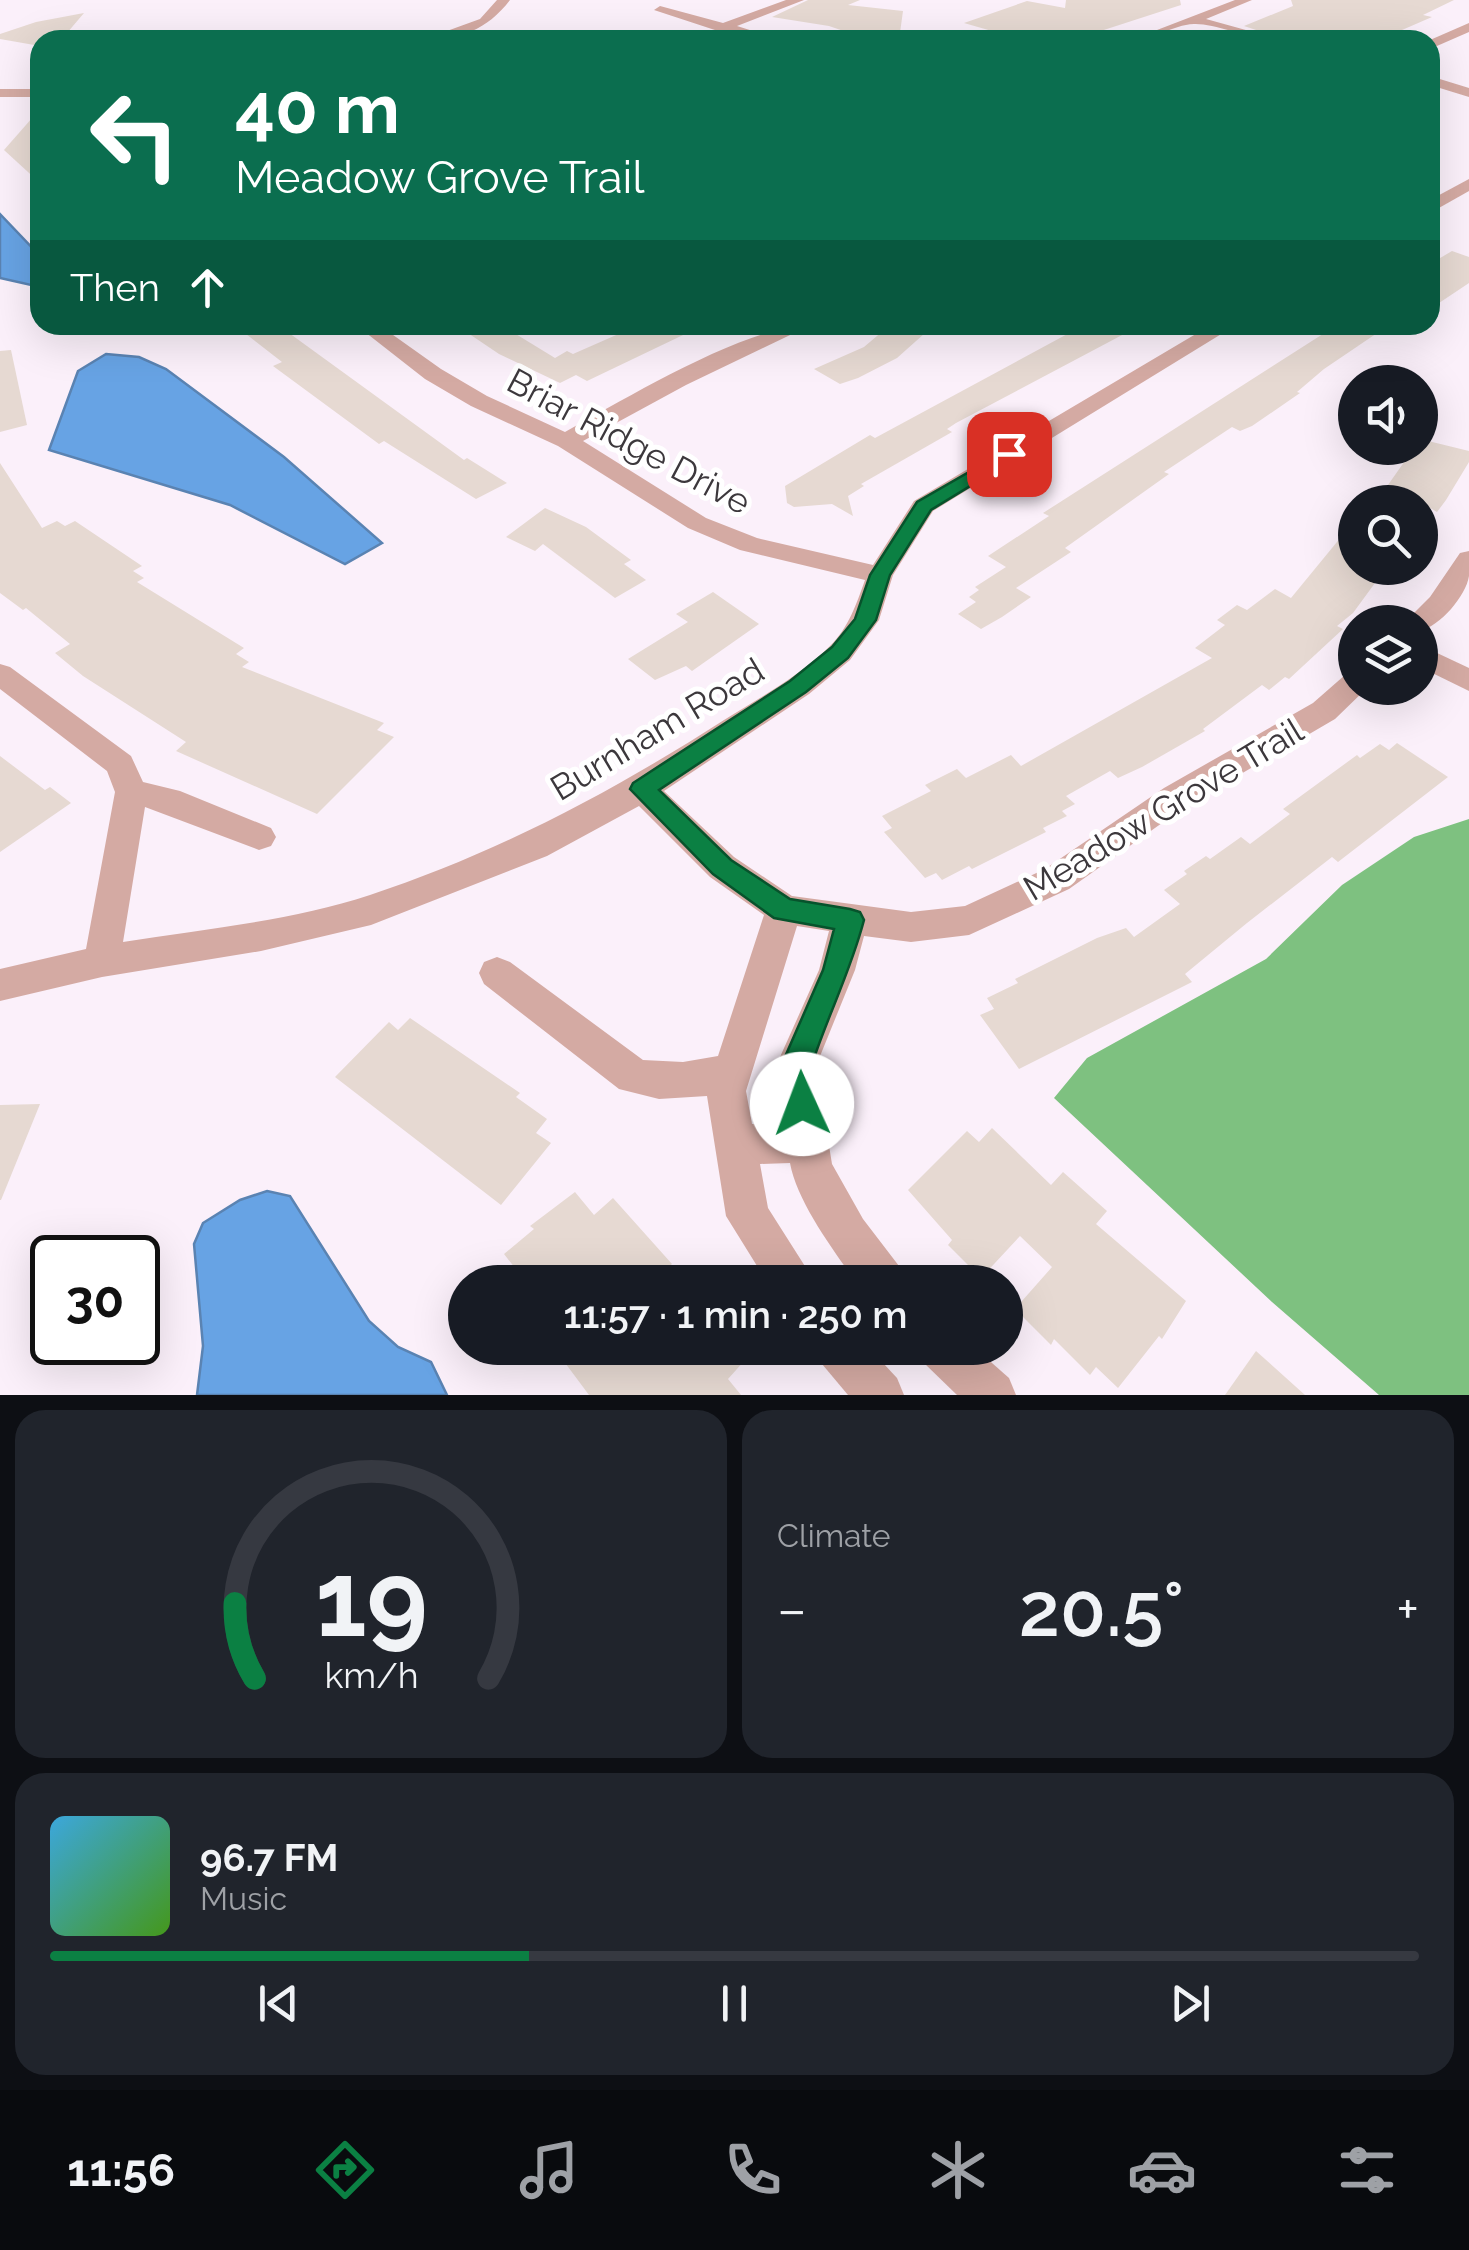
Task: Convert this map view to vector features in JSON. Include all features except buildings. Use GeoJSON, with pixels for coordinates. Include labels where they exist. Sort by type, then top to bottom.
{"type":"FeatureCollection","features":[{"type":"Feature","properties":{"kind":"street"},"geometry":{"type":"LineString","coordinates":[[460,30],[485,22],[504,0]]}},
{"type":"Feature","properties":{"kind":"street"},"geometry":{"type":"LineString","coordinates":[[717,30],[798,0]]}},
{"type":"Feature","properties":{"kind":"street"},"geometry":{"type":"LineString","coordinates":[[1166,30],[1246,0]]}},
{"type":"Feature","properties":{"kind":"street"},"geometry":{"type":"LineString","coordinates":[[660,10],[736,30]]}},
{"type":"Feature","properties":{"kind":"street"},"geometry":{"type":"LineString","coordinates":[[1194,20],[1234,30]]}},
{"type":"Feature","properties":{"kind":"street"},"geometry":{"type":"LineString","coordinates":[[1440,39],[1469,26]]}},
{"type":"Feature","properties":{"kind":"street"},"geometry":{"type":"LineString","coordinates":[[1440,83],[1469,93]]}},
{"type":"Feature","properties":{"kind":"street"},"geometry":{"type":"LineString","coordinates":[[5,95],[30,94]]}},
{"type":"Feature","properties":{"kind":"street"},"geometry":{"type":"LineString","coordinates":[[1440,208],[1469,184]]}},
{"type":"Feature","properties":{"kind":"street","name":"Briar Ridge Drive"},"geometry":{"type":"LineString","coordinates":[[380,335],[433,374],[479,401],[566,441],[697,523],[749,544],[880,575]]}},
{"type":"Feature","properties":{"kind":"street"},"geometry":{"type":"LineString","coordinates":[[566,441],[678,380],[779,335]]}},
{"type":"Feature","properties":{"kind":"street","name":"Burnham Road"},"geometry":{"type":"LineString","coordinates":[[0,985],[102,961],[261,936],[371,910],[535,846],[642,789],[798,687],[840,652],[865,620],[880,575],[924,506],[1209,335]]}},
{"type":"Feature","properties":{"kind":"street"},"geometry":{"type":"LineString","coordinates":[[1438,605],[1469,559]]}},
{"type":"Feature","properties":{"kind":"street"},"geometry":{"type":"LineString","coordinates":[[1438,665],[1469,681]]}},
{"type":"Feature","properties":{"kind":"street"},"geometry":{"type":"LineString","coordinates":[[0,674],[120,764],[130,792],[102,961]]}},
{"type":"Feature","properties":{"kind":"street","name":"Meadow Grove Trail"},"geometry":{"type":"LineString","coordinates":[[784,910],[911,927],[969,920],[1057,879],[1175,797],[1324,711],[1338,698]]}},
{"type":"Feature","properties":{"kind":"street"},"geometry":{"type":"LineString","coordinates":[[642,789],[722,867],[784,910],[726,1091],[748,1216],[782,1265]]}},
{"type":"Feature","properties":{"kind":"street"},"geometry":{"type":"LineString","coordinates":[[130,792],[168,800],[260,837]]}},
{"type":"Feature","properties":{"kind":"street"},"geometry":{"type":"LineString","coordinates":[[850,920],[837,970],[796,1066],[812,1170],[871,1265]]}},
{"type":"Feature","properties":{"kind":"street"},"geometry":{"type":"LineString","coordinates":[[497,974],[633,1076],[658,1083],[733,1071]]}},
{"type":"Feature","properties":{"kind":"street"},"geometry":{"type":"LineString","coordinates":[[736,1144],[807,1143]]}},
{"type":"Feature","properties":{"kind":"street"},"geometry":{"type":"LineString","coordinates":[[853,1365],[880,1395]]}},
{"type":"Feature","properties":{"kind":"street"},"geometry":{"type":"LineString","coordinates":[[960,1365],[992,1395]]}},
{"type":"Feature","properties":{"kind":"green space"},"geometry":{"type":"Polygon","coordinates":[[[1469,819],[1469,1395],[1379,1395],[1272,1302],[1054,1098],[1087,1058],[1266,959],[1342,885],[1414,837],[1469,819]]]}},
{"type":"Feature","properties":{"kind":"water"},"geometry":{"type":"Polygon","coordinates":[[[0,214],[30,246],[30,285],[0,278],[0,214]]]}},
{"type":"Feature","properties":{"kind":"water"},"geometry":{"type":"Polygon","coordinates":[[[106,354],[139,357],[166,369],[284,457],[382,543],[345,564],[230,505],[49,450],[78,371],[106,354]]]}},
{"type":"Feature","properties":{"kind":"water"},"geometry":{"type":"Polygon","coordinates":[[[267,1191],[290,1196],[369,1321],[398,1347],[431,1362],[447,1395],[197,1395],[203,1346],[194,1244],[203,1223],[240,1200],[267,1191]]]}},
{"type":"Feature","properties":{"kind":"route"},"geometry":{"type":"LineString","coordinates":[[802,1104],[796,1066],[837,970],[850,920],[784,910],[722,867],[642,789],[798,687],[840,652],[865,620],[880,575],[924,506],[1009,454]]}}]}
